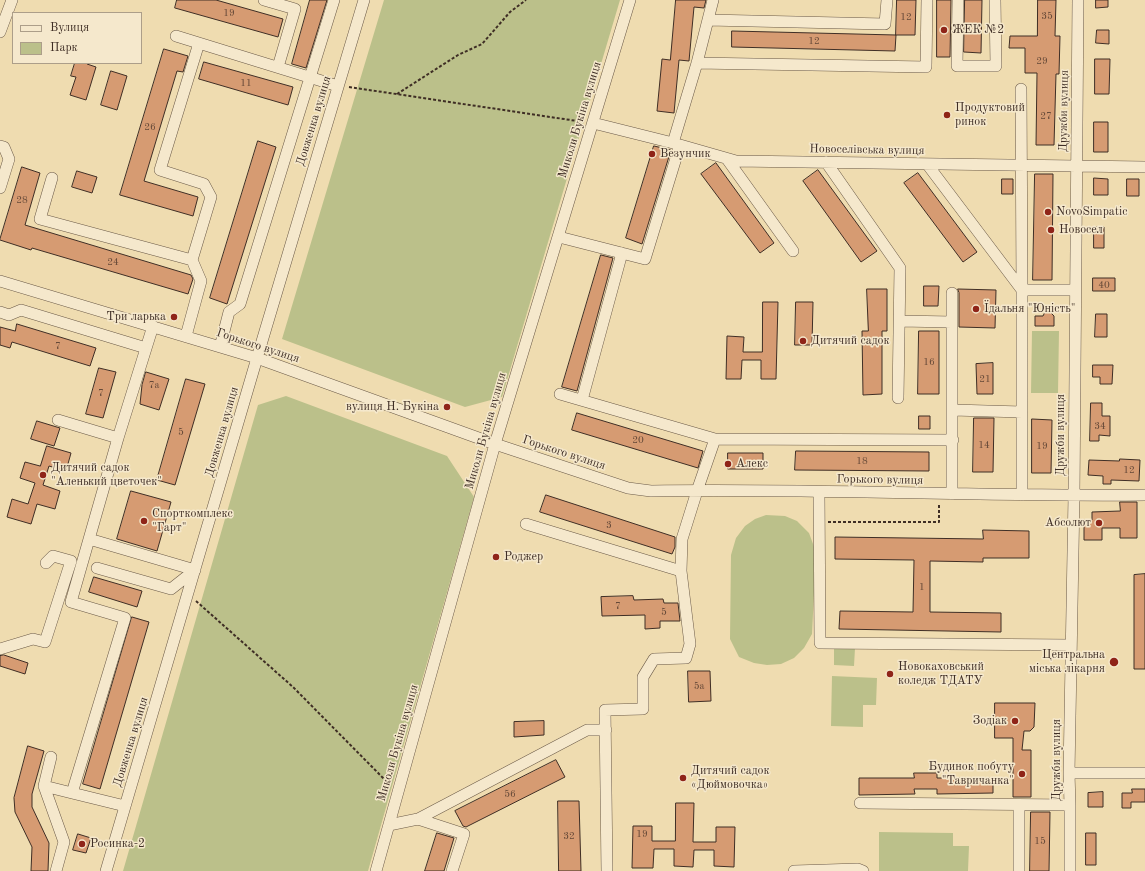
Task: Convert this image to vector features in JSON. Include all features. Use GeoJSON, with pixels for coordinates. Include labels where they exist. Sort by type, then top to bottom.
{"type":"FeatureCollection","features":[{"type":"Feature","properties":{"kind":"street"},"geometry":{"type":"LineString","coordinates":[[0,28],[12,0]]}},
{"type":"Feature","properties":{"kind":"street"},"geometry":{"type":"LineString","coordinates":[[264,0],[295,9],[278,67]]}},
{"type":"Feature","properties":{"kind":"street"},"geometry":{"type":"LineString","coordinates":[[220,347],[229,312],[240,304],[334,0]]}},
{"type":"Feature","properties":{"kind":"street","name":"Довженка вулиця"},"geometry":{"type":"LineString","coordinates":[[106,871],[364,0]]}},
{"type":"Feature","properties":{"kind":"street","name":"Миколи Букіна вулиця"},"geometry":{"type":"LineString","coordinates":[[376,871],[495,444],[630,0]]}},
{"type":"Feature","properties":{"kind":"street"},"geometry":{"type":"LineString","coordinates":[[559,237],[645,259],[677,144],[713,0]]}},
{"type":"Feature","properties":{"kind":"street"},"geometry":{"type":"LineString","coordinates":[[708,20],[885,24],[887,0]]}},
{"type":"Feature","properties":{"kind":"street"},"geometry":{"type":"LineString","coordinates":[[697,62],[926,67],[928,0]]}},
{"type":"Feature","properties":{"kind":"street"},"geometry":{"type":"LineString","coordinates":[[958,0],[958,66],[996,66],[995,0]]}},
{"type":"Feature","properties":{"kind":"street","name":"Дружби вулиця"},"geometry":{"type":"LineString","coordinates":[[1070,871],[1069,773],[1074,496],[1078,0]]}},
{"type":"Feature","properties":{"kind":"street"},"geometry":{"type":"LineString","coordinates":[[176,36],[338,86]]}},
{"type":"Feature","properties":{"kind":"street"},"geometry":{"type":"LineString","coordinates":[[186,336],[201,281],[192,260],[211,197],[204,184],[160,170],[199,43]]}},
{"type":"Feature","properties":{"kind":"street"},"geometry":{"type":"LineString","coordinates":[[1021,89],[1022,495]]}},
{"type":"Feature","properties":{"kind":"street","name":"Новоселівська вулиця"},"geometry":{"type":"LineString","coordinates":[[593,123],[677,144],[736,161],[1145,167]]}},
{"type":"Feature","properties":{"kind":"street"},"geometry":{"type":"LineString","coordinates":[[0,146],[4,147],[9,159],[0,188]]}},
{"type":"Feature","properties":{"kind":"street"},"geometry":{"type":"LineString","coordinates":[[727,159],[793,251]]}},
{"type":"Feature","properties":{"kind":"street"},"geometry":{"type":"LineString","coordinates":[[826,162],[900,268],[898,398]]}},
{"type":"Feature","properties":{"kind":"street"},"geometry":{"type":"LineString","coordinates":[[927,164],[1022,290]]}},
{"type":"Feature","properties":{"kind":"street"},"geometry":{"type":"LineString","coordinates":[[52,178],[40,219],[192,260]]}},
{"type":"Feature","properties":{"kind":"street"},"geometry":{"type":"LineString","coordinates":[[582,400],[622,253]]}},
{"type":"Feature","properties":{"kind":"street","name":"Горького вулиця"},"geometry":{"type":"LineString","coordinates":[[0,280],[257,358],[495,444],[628,488],[651,491],[1074,496],[1145,495]]}},
{"type":"Feature","properties":{"kind":"street"},"geometry":{"type":"LineString","coordinates":[[1022,290],[1075,290]]}},
{"type":"Feature","properties":{"kind":"street"},"geometry":{"type":"LineString","coordinates":[[952,293],[952,494]]}},
{"type":"Feature","properties":{"kind":"street"},"geometry":{"type":"LineString","coordinates":[[0,312],[9,315],[22,310],[146,348]]}},
{"type":"Feature","properties":{"kind":"street"},"geometry":{"type":"LineString","coordinates":[[900,321],[952,322]]}},
{"type":"Feature","properties":{"kind":"street"},"geometry":{"type":"LineString","coordinates":[[72,793],[125,618],[71,602],[152,326]]}},
{"type":"Feature","properties":{"kind":"street"},"geometry":{"type":"LineString","coordinates":[[560,394],[715,439],[953,440]]}},
{"type":"Feature","properties":{"kind":"street"},"geometry":{"type":"LineString","coordinates":[[953,410],[1022,412]]}},
{"type":"Feature","properties":{"kind":"street"},"geometry":{"type":"LineString","coordinates":[[58,420],[118,438]]}},
{"type":"Feature","properties":{"kind":"street"},"geometry":{"type":"LineString","coordinates":[[607,871],[605,710],[643,709],[643,677],[654,659],[686,658],[690,644],[681,571],[682,539],[715,439]]}},
{"type":"Feature","properties":{"kind":"street"},"geometry":{"type":"LineString","coordinates":[[819,492],[818,523],[820,643],[1071,645]]}},
{"type":"Feature","properties":{"kind":"street"},"geometry":{"type":"LineString","coordinates":[[526,524],[681,571]]}},
{"type":"Feature","properties":{"kind":"street"},"geometry":{"type":"LineString","coordinates":[[89,539],[195,570]]}},
{"type":"Feature","properties":{"kind":"street"},"geometry":{"type":"LineString","coordinates":[[46,563],[52,556],[71,561],[84,554]]}},
{"type":"Feature","properties":{"kind":"street"},"geometry":{"type":"LineString","coordinates":[[0,649],[33,639],[45,642],[71,561]]}},
{"type":"Feature","properties":{"kind":"street"},"geometry":{"type":"LineString","coordinates":[[97,568],[171,589],[195,570]]}},
{"type":"Feature","properties":{"kind":"street"},"geometry":{"type":"LineString","coordinates":[[389,825],[418,819],[587,730],[606,730]]}},
{"type":"Feature","properties":{"kind":"street"},"geometry":{"type":"LineString","coordinates":[[52,757],[44,786],[64,842],[56,871]]}},
{"type":"Feature","properties":{"kind":"street"},"geometry":{"type":"LineString","coordinates":[[1069,773],[1145,773]]}},
{"type":"Feature","properties":{"kind":"street"},"geometry":{"type":"LineString","coordinates":[[44,786],[126,806]]}},
{"type":"Feature","properties":{"kind":"street"},"geometry":{"type":"LineString","coordinates":[[860,803],[1070,805]]}},
{"type":"Feature","properties":{"kind":"street"},"geometry":{"type":"LineString","coordinates":[[1019,805],[1019,871]]}},
{"type":"Feature","properties":{"kind":"street"},"geometry":{"type":"LineString","coordinates":[[418,819],[464,834],[452,871]]}},
{"type":"Feature","properties":{"kind":"street"},"geometry":{"type":"LineString","coordinates":[[794,871],[860,870]]}},
{"type":"Feature","properties":{"kind":"path"},"geometry":{"type":"LineString","coordinates":[[396,95],[458,55],[482,44],[510,12],[526,0]]}},
{"type":"Feature","properties":{"kind":"path"},"geometry":{"type":"LineString","coordinates":[[338,86],[593,123]]}},
{"type":"Feature","properties":{"kind":"path"},"geometry":{"type":"LineString","coordinates":[[818,523],[939,522],[939,494]]}},
{"type":"Feature","properties":{"kind":"path"},"geometry":{"type":"LineString","coordinates":[[188,594],[293,687],[398,793]]}},
{"type":"Feature","properties":{"kind":"green space"},"geometry":{"type":"Polygon","coordinates":[[[384,0],[620,0],[502,397],[465,407],[282,339],[384,0]]]}},
{"type":"Feature","properties":{"kind":"green space"},"geometry":{"type":"Polygon","coordinates":[[[1032,331],[1059,331],[1058,393],[1031,393],[1032,331]]]}},
{"type":"Feature","properties":{"kind":"green space"},"geometry":{"type":"Polygon","coordinates":[[[286,396],[447,456],[474,497],[368,871],[123,871],[258,405],[286,396]]]}},
{"type":"Feature","properties":{"kind":"green space"},"geometry":{"type":"Polygon","coordinates":[[[766,515],[785,516],[797,521],[809,533],[816,552],[812,634],[804,648],[794,658],[781,664],[767,665],[754,663],[739,657],[730,639],[731,555],[736,538],[745,526],[755,519],[766,515]]]}},
{"type":"Feature","properties":{"kind":"green space"},"geometry":{"type":"Polygon","coordinates":[[[834,647],[855,648],[854,666],[834,665],[834,647]]]}},
{"type":"Feature","properties":{"kind":"green space"},"geometry":{"type":"Polygon","coordinates":[[[832,676],[877,678],[876,705],[863,705],[863,727],[831,726],[832,676]]]}},
{"type":"Feature","properties":{"kind":"green space"},"geometry":{"type":"Polygon","coordinates":[[[879,832],[953,833],[953,846],[969,846],[968,871],[879,871],[879,832]]]}},
{"type":"Feature","properties":{"kind":"building"},"geometry":{"type":"Polygon","coordinates":[[[177,0],[216,0],[283,19],[278,37],[175,8],[177,0]]]}},
{"type":"Feature","properties":{"kind":"building"},"geometry":{"type":"Polygon","coordinates":[[[310,0],[327,0],[306,68],[292,64],[310,0]]]}},
{"type":"Feature","properties":{"kind":"building"},"geometry":{"type":"Polygon","coordinates":[[[676,0],[706,0],[704,8],[694,7],[689,61],[679,60],[674,113],[657,111],[662,59],[670,60],[676,0]]]}},
{"type":"Feature","properties":{"kind":"building"},"geometry":{"type":"Polygon","coordinates":[[[897,0],[916,0],[915,35],[896,35],[897,0]]]}},
{"type":"Feature","properties":{"kind":"building","name":"ЖЕК №2"},"geometry":{"type":"Polygon","coordinates":[[[937,0],[951,0],[950,57],[937,57],[937,0]]]}},
{"type":"Feature","properties":{"kind":"building"},"geometry":{"type":"Polygon","coordinates":[[[965,0],[982,0],[981,53],[964,52],[965,0]]]}},
{"type":"Feature","properties":{"kind":"building"},"geometry":{"type":"Polygon","coordinates":[[[1038,0],[1056,0],[1055,36],[1060,36],[1059,74],[1056,74],[1054,145],[1036,145],[1037,73],[1025,73],[1025,48],[1009,48],[1010,36],[1037,36],[1038,0]]]}},
{"type":"Feature","properties":{"kind":"building"},"geometry":{"type":"Polygon","coordinates":[[[1096,0],[1108,0],[1108,7],[1096,8],[1096,0]]]}},
{"type":"Feature","properties":{"kind":"building"},"geometry":{"type":"Polygon","coordinates":[[[1097,30],[1109,30],[1109,44],[1096,43],[1097,30]]]}},
{"type":"Feature","properties":{"kind":"building"},"geometry":{"type":"Polygon","coordinates":[[[732,31],[896,35],[895,51],[732,47],[732,31]]]}},
{"type":"Feature","properties":{"kind":"building"},"geometry":{"type":"Polygon","coordinates":[[[164,49],[188,56],[183,72],[177,71],[144,181],[198,197],[193,216],[120,195],[164,49]]]}},
{"type":"Feature","properties":{"kind":"building"},"geometry":{"type":"Polygon","coordinates":[[[1095,59],[1110,59],[1109,94],[1095,94],[1095,59]]]}},
{"type":"Feature","properties":{"kind":"building"},"geometry":{"type":"Polygon","coordinates":[[[204,62],[293,87],[288,105],[199,79],[204,62]]]}},
{"type":"Feature","properties":{"kind":"building"},"geometry":{"type":"Polygon","coordinates":[[[75,64],[87,64],[96,67],[86,100],[70,95],[76,77],[71,76],[75,64]]]}},
{"type":"Feature","properties":{"kind":"building"},"geometry":{"type":"Polygon","coordinates":[[[111,71],[127,76],[117,110],[101,105],[111,71]]]}},
{"type":"Feature","properties":{"kind":"building"},"geometry":{"type":"Polygon","coordinates":[[[1094,122],[1108,122],[1108,152],[1094,152],[1094,122]]]}},
{"type":"Feature","properties":{"kind":"building"},"geometry":{"type":"Polygon","coordinates":[[[258,141],[276,147],[227,304],[210,298],[258,141]]]}},
{"type":"Feature","properties":{"kind":"building"},"geometry":{"type":"Polygon","coordinates":[[[654,146],[671,150],[642,244],[626,238],[654,146]]]}},
{"type":"Feature","properties":{"kind":"building"},"geometry":{"type":"Polygon","coordinates":[[[716,163],[774,243],[760,253],[701,174],[716,163]]]}},
{"type":"Feature","properties":{"kind":"building"},"geometry":{"type":"Polygon","coordinates":[[[22,167],[40,173],[25,225],[191,275],[193,279],[188,294],[0,240],[22,167]]]}},
{"type":"Feature","properties":{"kind":"building"},"geometry":{"type":"Polygon","coordinates":[[[818,170],[877,251],[861,262],[803,181],[818,170]]]}},
{"type":"Feature","properties":{"kind":"building"},"geometry":{"type":"Polygon","coordinates":[[[77,171],[97,177],[92,193],[72,187],[77,171]]]}},
{"type":"Feature","properties":{"kind":"building"},"geometry":{"type":"Polygon","coordinates":[[[918,173],[977,252],[963,262],[904,183],[918,173]]]}},
{"type":"Feature","properties":{"kind":"building"},"geometry":{"type":"Polygon","coordinates":[[[1035,174],[1053,174],[1052,280],[1033,280],[1035,174]]]}},
{"type":"Feature","properties":{"kind":"building"},"geometry":{"type":"Polygon","coordinates":[[[1094,178],[1108,179],[1108,195],[1094,195],[1094,178]]]}},
{"type":"Feature","properties":{"kind":"building"},"geometry":{"type":"Polygon","coordinates":[[[1002,179],[1013,179],[1013,194],[1002,194],[1002,179]]]}},
{"type":"Feature","properties":{"kind":"building"},"geometry":{"type":"Polygon","coordinates":[[[1127,179],[1139,179],[1139,196],[1127,196],[1127,179]]]}},
{"type":"Feature","properties":{"kind":"building"},"geometry":{"type":"Polygon","coordinates":[[[1094,227],[1104,227],[1104,248],[1094,248],[1094,227]]]}},
{"type":"Feature","properties":{"kind":"building"},"geometry":{"type":"Polygon","coordinates":[[[601,255],[613,258],[577,391],[562,387],[601,255]]]}},
{"type":"Feature","properties":{"kind":"building"},"geometry":{"type":"Polygon","coordinates":[[[1093,278],[1115,278],[1115,291],[1093,291],[1093,278]]]}},
{"type":"Feature","properties":{"kind":"building"},"geometry":{"type":"Polygon","coordinates":[[[924,286],[939,286],[938,306],[924,306],[924,286]]]}},
{"type":"Feature","properties":{"kind":"building"},"geometry":{"type":"Polygon","coordinates":[[[867,289],[887,289],[887,331],[882,331],[882,394],[863,395],[862,331],[868,331],[867,289]]]}},
{"type":"Feature","properties":{"kind":"building","name":"Їдальня \"Юність\""},"geometry":{"type":"Polygon","coordinates":[[[958,289],[996,290],[995,328],[959,327],[958,289]]]}},
{"type":"Feature","properties":{"kind":"building","name":"Дитячий садок"},"geometry":{"type":"Polygon","coordinates":[[[763,302],[778,302],[776,379],[761,379],[761,360],[742,360],[741,379],[726,379],[727,336],[744,337],[743,352],[762,352],[763,302]]]}},
{"type":"Feature","properties":{"kind":"building"},"geometry":{"type":"Polygon","coordinates":[[[796,302],[813,302],[812,345],[795,345],[796,302]]]}},
{"type":"Feature","properties":{"kind":"building"},"geometry":{"type":"Polygon","coordinates":[[[1049,311],[1054,316],[1054,326],[1035,326],[1035,316],[1043,316],[1045,312],[1049,311]]]}},
{"type":"Feature","properties":{"kind":"building"},"geometry":{"type":"Polygon","coordinates":[[[1096,314],[1107,314],[1107,337],[1095,337],[1096,314]]]}},
{"type":"Feature","properties":{"kind":"building"},"geometry":{"type":"Polygon","coordinates":[[[17,324],[96,348],[90,366],[12,342],[10,348],[0,345],[0,327],[15,331],[17,324]]]}},
{"type":"Feature","properties":{"kind":"building"},"geometry":{"type":"Polygon","coordinates":[[[919,331],[939,331],[939,394],[918,394],[919,331]]]}},
{"type":"Feature","properties":{"kind":"building"},"geometry":{"type":"Polygon","coordinates":[[[993,363],[993,394],[977,394],[976,364],[993,363]]]}},
{"type":"Feature","properties":{"kind":"building"},"geometry":{"type":"Polygon","coordinates":[[[1093,365],[1113,365],[1112,384],[1100,384],[1100,377],[1093,377],[1093,365]]]}},
{"type":"Feature","properties":{"kind":"building"},"geometry":{"type":"Polygon","coordinates":[[[99,368],[116,372],[103,418],[86,414],[99,368]]]}},
{"type":"Feature","properties":{"kind":"building"},"geometry":{"type":"Polygon","coordinates":[[[146,372],[169,379],[159,410],[140,404],[142,385],[146,372]]]}},
{"type":"Feature","properties":{"kind":"building"},"geometry":{"type":"Polygon","coordinates":[[[186,379],[205,384],[175,485],[157,480],[186,379]]]}},
{"type":"Feature","properties":{"kind":"building"},"geometry":{"type":"Polygon","coordinates":[[[1091,403],[1102,403],[1102,416],[1110,416],[1110,436],[1099,435],[1099,441],[1090,441],[1091,403]]]}},
{"type":"Feature","properties":{"kind":"building"},"geometry":{"type":"Polygon","coordinates":[[[577,413],[703,451],[698,468],[572,430],[577,413]]]}},
{"type":"Feature","properties":{"kind":"building"},"geometry":{"type":"Polygon","coordinates":[[[919,416],[930,416],[930,429],[919,429],[919,416]]]}},
{"type":"Feature","properties":{"kind":"building"},"geometry":{"type":"Polygon","coordinates":[[[974,418],[994,418],[993,472],[973,472],[974,418]]]}},
{"type":"Feature","properties":{"kind":"building"},"geometry":{"type":"Polygon","coordinates":[[[1032,419],[1052,420],[1051,473],[1032,473],[1032,419]]]}},
{"type":"Feature","properties":{"kind":"building"},"geometry":{"type":"Polygon","coordinates":[[[37,421],[60,428],[54,446],[31,439],[37,421]]]}},
{"type":"Feature","properties":{"kind":"building"},"geometry":{"type":"Polygon","coordinates":[[[47,446],[71,453],[66,471],[49,466],[43,485],[60,491],[55,509],[37,504],[31,524],[7,517],[12,499],[28,504],[35,483],[20,478],[25,462],[40,466],[47,446]]]}},
{"type":"Feature","properties":{"kind":"building"},"geometry":{"type":"Polygon","coordinates":[[[796,451],[929,452],[929,471],[795,470],[796,451]]]}},
{"type":"Feature","properties":{"kind":"building"},"geometry":{"type":"Polygon","coordinates":[[[728,453],[763,453],[763,469],[728,469],[728,453]]]}},
{"type":"Feature","properties":{"kind":"building"},"geometry":{"type":"Polygon","coordinates":[[[1120,459],[1140,460],[1139,481],[1111,480],[1111,484],[1103,484],[1103,476],[1088,475],[1089,460],[1119,461],[1120,459]]]}},
{"type":"Feature","properties":{"kind":"building","name":"Спорткомплекс \"Гарт\""},"geometry":{"type":"Polygon","coordinates":[[[131,491],[171,502],[157,551],[117,539],[131,491]]]}},
{"type":"Feature","properties":{"kind":"building"},"geometry":{"type":"Polygon","coordinates":[[[546,495],[675,537],[675,547],[672,554],[540,512],[546,495]]]}},
{"type":"Feature","properties":{"kind":"building"},"geometry":{"type":"Polygon","coordinates":[[[1120,502],[1137,502],[1137,538],[1120,538],[1120,528],[1102,528],[1102,540],[1084,540],[1084,520],[1092,520],[1092,512],[1120,511],[1120,502]]]}},
{"type":"Feature","properties":{"kind":"building"},"geometry":{"type":"Polygon","coordinates":[[[983,530],[1029,531],[1029,558],[983,558],[983,562],[930,561],[930,612],[1001,613],[1001,632],[839,629],[840,611],[913,612],[914,560],[835,559],[835,537],[983,539],[983,530]]]}},
{"type":"Feature","properties":{"kind":"building"},"geometry":{"type":"Polygon","coordinates":[[[1145,574],[1145,669],[1134,669],[1134,575],[1145,574]]]}},
{"type":"Feature","properties":{"kind":"building"},"geometry":{"type":"Polygon","coordinates":[[[94,577],[142,591],[137,607],[89,592],[94,577]]]}},
{"type":"Feature","properties":{"kind":"building"},"geometry":{"type":"Polygon","coordinates":[[[633,596],[634,600],[663,599],[664,603],[678,603],[680,621],[660,621],[660,628],[645,629],[645,615],[602,616],[601,597],[633,596]]]}},
{"type":"Feature","properties":{"kind":"building"},"geometry":{"type":"Polygon","coordinates":[[[132,617],[149,622],[100,789],[83,784],[132,617]]]}},
{"type":"Feature","properties":{"kind":"building"},"geometry":{"type":"Polygon","coordinates":[[[4,655],[28,663],[25,674],[0,666],[0,656],[4,655]]]}},
{"type":"Feature","properties":{"kind":"building"},"geometry":{"type":"Polygon","coordinates":[[[688,671],[710,671],[711,701],[689,702],[688,671]]]}},
{"type":"Feature","properties":{"kind":"building"},"geometry":{"type":"Polygon","coordinates":[[[995,703],[1035,703],[1034,727],[1030,731],[1024,731],[1022,750],[1031,750],[1031,797],[1013,797],[1013,738],[995,738],[995,703]]]}},
{"type":"Feature","properties":{"kind":"building"},"geometry":{"type":"Polygon","coordinates":[[[544,721],[544,735],[514,737],[514,722],[544,721]]]}},
{"type":"Feature","properties":{"kind":"building"},"geometry":{"type":"Polygon","coordinates":[[[28,746],[44,751],[32,794],[32,807],[49,843],[48,871],[31,871],[32,847],[15,812],[14,798],[28,746]]]}},
{"type":"Feature","properties":{"kind":"building"},"geometry":{"type":"Polygon","coordinates":[[[556,760],[565,777],[466,827],[463,826],[455,811],[556,760]]]}},
{"type":"Feature","properties":{"kind":"building"},"geometry":{"type":"Polygon","coordinates":[[[914,773],[937,773],[937,778],[993,778],[993,793],[937,794],[937,789],[914,789],[915,794],[859,795],[859,778],[914,778],[914,773]]]}},
{"type":"Feature","properties":{"kind":"building"},"geometry":{"type":"Polygon","coordinates":[[[1132,789],[1145,789],[1145,802],[1131,802],[1131,808],[1122,808],[1122,793],[1132,793],[1132,789]]]}},
{"type":"Feature","properties":{"kind":"building"},"geometry":{"type":"Polygon","coordinates":[[[1103,792],[1103,807],[1088,807],[1088,793],[1103,792]]]}},
{"type":"Feature","properties":{"kind":"building"},"geometry":{"type":"Polygon","coordinates":[[[558,801],[579,801],[581,871],[559,871],[558,801]]]}},
{"type":"Feature","properties":{"kind":"building"},"geometry":{"type":"Polygon","coordinates":[[[676,803],[694,803],[693,842],[716,842],[716,827],[735,827],[734,867],[714,866],[714,850],[694,850],[693,867],[674,866],[674,849],[654,849],[653,868],[632,868],[633,826],[652,826],[652,841],[675,841],[676,803]]]}},
{"type":"Feature","properties":{"kind":"building"},"geometry":{"type":"Polygon","coordinates":[[[1031,812],[1050,812],[1049,871],[1030,871],[1031,812]]]}},
{"type":"Feature","properties":{"kind":"building"},"geometry":{"type":"Polygon","coordinates":[[[437,833],[454,838],[444,871],[425,871],[437,833]]]}},
{"type":"Feature","properties":{"kind":"building"},"geometry":{"type":"Polygon","coordinates":[[[1086,833],[1096,833],[1096,865],[1086,865],[1086,833]]]}},
{"type":"Feature","properties":{"kind":"building","name":"Росинка-2"},"geometry":{"type":"Polygon","coordinates":[[[78,834],[91,838],[86,853],[73,850],[78,834]]]}},
{"type":"Feature","properties":{"kind":"place","name":"ЖЕК №2"},"geometry":{"type":"Point","coordinates":[944,30]}},
{"type":"Feature","properties":{"kind":"place","name":"Продуктовий ринок"},"geometry":{"type":"Point","coordinates":[947,115]}},
{"type":"Feature","properties":{"kind":"place","name":"Везунчик"},"geometry":{"type":"Point","coordinates":[652,154]}},
{"type":"Feature","properties":{"kind":"place","name":"NovoSimpatic"},"geometry":{"type":"Point","coordinates":[1048,212]}},
{"type":"Feature","properties":{"kind":"place","name":"Новосел"},"geometry":{"type":"Point","coordinates":[1051,230]}},
{"type":"Feature","properties":{"kind":"place","name":"Їдальня \"Юність\""},"geometry":{"type":"Point","coordinates":[976,309]}},
{"type":"Feature","properties":{"kind":"place","name":"Три ларька"},"geometry":{"type":"Point","coordinates":[174,317]}},
{"type":"Feature","properties":{"kind":"place","name":"Дитячий садок"},"geometry":{"type":"Point","coordinates":[803,341]}},
{"type":"Feature","properties":{"kind":"place","name":"вулиця Н. Букіна"},"geometry":{"type":"Point","coordinates":[447,407]}},
{"type":"Feature","properties":{"kind":"place","name":"Алекс"},"geometry":{"type":"Point","coordinates":[728,464]}},
{"type":"Feature","properties":{"kind":"place","name":"Дитячий садок \"Аленький цветочек\""},"geometry":{"type":"Point","coordinates":[43,475]}},
{"type":"Feature","properties":{"kind":"place","name":"Спорткомплекс \"Гарт\""},"geometry":{"type":"Point","coordinates":[144,521]}},
{"type":"Feature","properties":{"kind":"place","name":"Абсолют"},"geometry":{"type":"Point","coordinates":[1099,523]}},
{"type":"Feature","properties":{"kind":"place","name":"Роджер"},"geometry":{"type":"Point","coordinates":[496,557]}},
{"type":"Feature","properties":{"kind":"place","name":"Центральна міська лікарня"},"geometry":{"type":"Point","coordinates":[1114,662]}},
{"type":"Feature","properties":{"kind":"place","name":"Новокаховський коледж ТДАТУ"},"geometry":{"type":"Point","coordinates":[890,674]}},
{"type":"Feature","properties":{"kind":"place","name":"Зодіак"},"geometry":{"type":"Point","coordinates":[1015,721]}},
{"type":"Feature","properties":{"kind":"place","name":"Будинок побуту \"Тавричанка\""},"geometry":{"type":"Point","coordinates":[1022,774]}},
{"type":"Feature","properties":{"kind":"place","name":"Дитячий садок «Дюймовочка»"},"geometry":{"type":"Point","coordinates":[683,778]}},
{"type":"Feature","properties":{"kind":"place","name":"Росинка-2"},"geometry":{"type":"Point","coordinates":[82,844]}}]}
